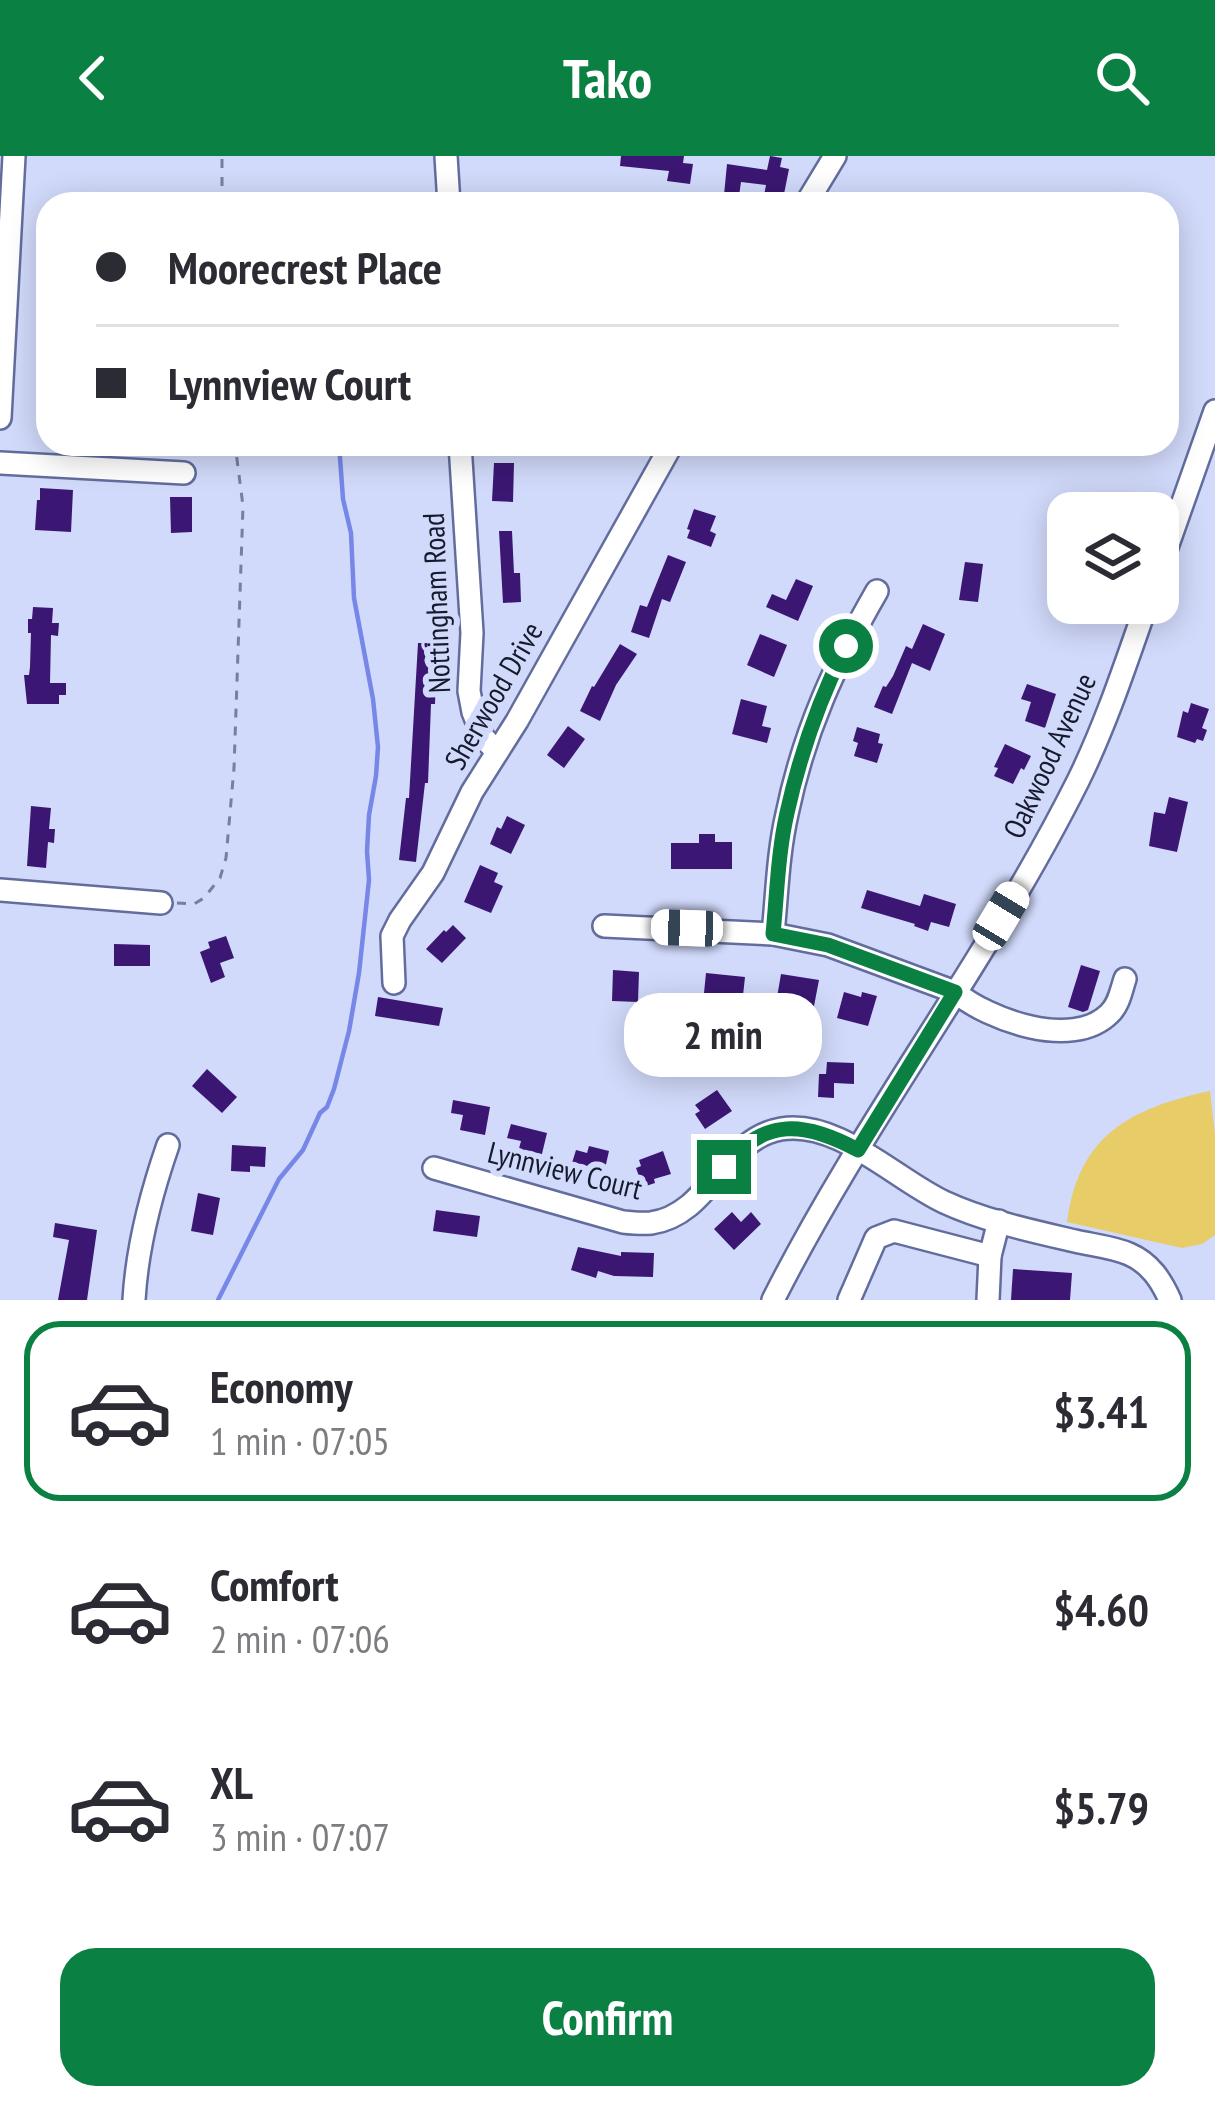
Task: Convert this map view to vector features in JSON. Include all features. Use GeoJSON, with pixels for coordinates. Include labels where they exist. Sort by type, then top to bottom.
{"type":"FeatureCollection","features":[{"type":"Feature","properties":{"kind":"street"},"geometry":{"type":"LineString","coordinates":[[0,418],[14,156]]}},
{"type":"Feature","properties":{"kind":"street"},"geometry":{"type":"LineString","coordinates":[[446,156],[448,192]]}},
{"type":"Feature","properties":{"kind":"street"},"geometry":{"type":"LineString","coordinates":[[814,192],[836,156]]}},
{"type":"Feature","properties":{"kind":"street"},"geometry":{"type":"LineString","coordinates":[[1179,513],[1215,411]]}},
{"type":"Feature","properties":{"kind":"street","name":"Nottingham Road"},"geometry":{"type":"LineString","coordinates":[[461,456],[472,633],[469,691],[483,737],[497,752]]}},
{"type":"Feature","properties":{"kind":"street","name":"Sherwood Drive"},"geometry":{"type":"LineString","coordinates":[[394,983],[392,936],[433,873],[472,792],[665,456]]}},
{"type":"Feature","properties":{"kind":"street"},"geometry":{"type":"LineString","coordinates":[[0,463],[184,473]]}},
{"type":"Feature","properties":{"kind":"street"},"geometry":{"type":"LineString","coordinates":[[773,934],[786,815],[807,735],[838,662],[878,591]]}},
{"type":"Feature","properties":{"kind":"street","name":"Oakwood Avenue"},"geometry":{"type":"LineString","coordinates":[[773,1300],[858,1150],[1047,840],[1102,727],[1140,624]]}},
{"type":"Feature","properties":{"kind":"street"},"geometry":{"type":"LineString","coordinates":[[0,890],[160,903]]}},
{"type":"Feature","properties":{"kind":"street"},"geometry":{"type":"LineString","coordinates":[[604,926],[773,934],[828,945],[955,992],[968,1003],[1012,1022],[1060,1031],[1098,1023],[1115,1007],[1125,979]]}},
{"type":"Feature","properties":{"kind":"street","name":"Lynnview Court"},"geometry":{"type":"LineString","coordinates":[[434,1168],[623,1222],[652,1223],[676,1213],[707,1190],[739,1149],[756,1137],[805,1127],[858,1150],[944,1202],[1130,1255],[1158,1275],[1170,1300]]}},
{"type":"Feature","properties":{"kind":"street"},"geometry":{"type":"LineString","coordinates":[[134,1300],[135,1276],[168,1145]]}},
{"type":"Feature","properties":{"kind":"street"},"geometry":{"type":"LineString","coordinates":[[988,1300],[990,1256],[999,1221]]}},
{"type":"Feature","properties":{"kind":"street"},"geometry":{"type":"LineString","coordinates":[[849,1300],[876,1238],[893,1231],[990,1256]]}},
{"type":"Feature","properties":{"kind":"path"},"geometry":{"type":"LineString","coordinates":[[222,156],[222,192]]}},
{"type":"Feature","properties":{"kind":"path"},"geometry":{"type":"LineString","coordinates":[[160,903],[194,904],[204,898],[224,869],[233,768],[243,506],[237,456]]}},
{"type":"Feature","properties":{"kind":"shaded area"},"geometry":{"type":"Polygon","coordinates":[[[1210,1091],[1215,1235],[1202,1244],[1182,1248],[1067,1222],[1083,1167],[1113,1130],[1156,1106],[1210,1091]]]}},
{"type":"Feature","properties":{"kind":"building"},"geometry":{"type":"Polygon","coordinates":[[[621,156],[684,156],[683,163],[693,164],[690,184],[667,181],[669,171],[620,166],[621,156]]]}},
{"type":"Feature","properties":{"kind":"building"},"geometry":{"type":"Polygon","coordinates":[[[770,156],[782,158],[780,167],[789,169],[784,192],[765,192],[766,185],[741,182],[740,192],[724,192],[727,164],[767,170],[770,156]]]}},
{"type":"Feature","properties":{"kind":"building"},"geometry":{"type":"Polygon","coordinates":[[[494,463],[514,463],[513,502],[492,501],[494,463]]]}},
{"type":"Feature","properties":{"kind":"building"},"geometry":{"type":"Polygon","coordinates":[[[40,488],[73,490],[71,532],[35,530],[40,488]]]}},
{"type":"Feature","properties":{"kind":"building"},"geometry":{"type":"Polygon","coordinates":[[[170,497],[192,497],[192,532],[171,533],[170,497]]]}},
{"type":"Feature","properties":{"kind":"building"},"geometry":{"type":"Polygon","coordinates":[[[694,509],[716,516],[711,547],[687,538],[694,509]]]}},
{"type":"Feature","properties":{"kind":"building"},"geometry":{"type":"Polygon","coordinates":[[[499,531],[512,531],[521,602],[503,603],[499,531]]]}},
{"type":"Feature","properties":{"kind":"building"},"geometry":{"type":"Polygon","coordinates":[[[668,555],[686,562],[670,602],[662,599],[649,638],[631,632],[640,605],[647,607],[668,555]]]}},
{"type":"Feature","properties":{"kind":"building"},"geometry":{"type":"Polygon","coordinates":[[[965,562],[983,564],[978,602],[959,600],[965,562]]]}},
{"type":"Feature","properties":{"kind":"building"},"geometry":{"type":"Polygon","coordinates":[[[796,579],[813,586],[798,621],[766,607],[772,594],[786,600],[796,579]]]}},
{"type":"Feature","properties":{"kind":"building"},"geometry":{"type":"Polygon","coordinates":[[[33,607],[53,608],[52,623],[59,623],[58,636],[51,635],[50,683],[66,683],[66,695],[59,695],[59,704],[27,704],[24,675],[29,675],[28,619],[32,619],[33,607]]]}},
{"type":"Feature","properties":{"kind":"building"},"geometry":{"type":"Polygon","coordinates":[[[923,624],[945,634],[930,671],[912,663],[892,714],[874,707],[906,646],[912,649],[923,624]]]}},
{"type":"Feature","properties":{"kind":"building"},"geometry":{"type":"Polygon","coordinates":[[[760,634],[787,645],[774,677],[747,665],[760,634]]]}},
{"type":"Feature","properties":{"kind":"building"},"geometry":{"type":"Polygon","coordinates":[[[418,643],[437,643],[428,783],[416,862],[399,860],[409,798],[418,643]]]}},
{"type":"Feature","properties":{"kind":"building"},"geometry":{"type":"Polygon","coordinates":[[[620,644],[637,654],[600,721],[580,711],[620,644]]]}},
{"type":"Feature","properties":{"kind":"building"},"geometry":{"type":"Polygon","coordinates":[[[1027,684],[1056,694],[1045,728],[1025,721],[1031,702],[1021,699],[1027,684]]]}},
{"type":"Feature","properties":{"kind":"building"},"geometry":{"type":"Polygon","coordinates":[[[741,699],[767,706],[762,726],[771,728],[767,743],[732,734],[741,699]]]}},
{"type":"Feature","properties":{"kind":"building"},"geometry":{"type":"Polygon","coordinates":[[[1191,703],[1209,709],[1203,741],[1195,743],[1177,737],[1183,711],[1188,713],[1191,703]]]}},
{"type":"Feature","properties":{"kind":"building"},"geometry":{"type":"Polygon","coordinates":[[[568,726],[585,739],[564,768],[547,755],[568,726]]]}},
{"type":"Feature","properties":{"kind":"building"},"geometry":{"type":"Polygon","coordinates":[[[857,727],[880,734],[878,743],[883,744],[877,763],[854,756],[857,727]]]}},
{"type":"Feature","properties":{"kind":"building"},"geometry":{"type":"Polygon","coordinates":[[[1005,744],[1031,756],[1013,784],[994,776],[1005,744]]]}},
{"type":"Feature","properties":{"kind":"building"},"geometry":{"type":"Polygon","coordinates":[[[1169,797],[1188,802],[1177,852],[1149,846],[1154,812],[1165,814],[1169,797]]]}},
{"type":"Feature","properties":{"kind":"building"},"geometry":{"type":"Polygon","coordinates":[[[31,806],[51,808],[49,829],[55,829],[54,843],[48,842],[46,868],[27,866],[31,806]]]}},
{"type":"Feature","properties":{"kind":"building"},"geometry":{"type":"Polygon","coordinates":[[[507,816],[525,825],[511,854],[490,844],[507,816]]]}},
{"type":"Feature","properties":{"kind":"building"},"geometry":{"type":"Polygon","coordinates":[[[699,834],[715,834],[715,842],[732,842],[732,869],[671,869],[671,843],[699,843],[699,834]]]}},
{"type":"Feature","properties":{"kind":"building"},"geometry":{"type":"Polygon","coordinates":[[[480,865],[498,873],[494,882],[503,886],[491,913],[464,902],[480,865]]]}},
{"type":"Feature","properties":{"kind":"building"},"geometry":{"type":"Polygon","coordinates":[[[867,890],[920,906],[924,894],[956,904],[949,927],[931,922],[928,931],[861,908],[867,890]]]}},
{"type":"Feature","properties":{"kind":"building"},"geometry":{"type":"Polygon","coordinates":[[[453,925],[466,938],[442,963],[426,949],[453,925]]]}},
{"type":"Feature","properties":{"kind":"building"},"geometry":{"type":"Polygon","coordinates":[[[226,936],[234,958],[220,963],[225,977],[211,983],[200,952],[210,948],[208,942],[226,936]]]}},
{"type":"Feature","properties":{"kind":"building"},"geometry":{"type":"Polygon","coordinates":[[[114,944],[150,945],[150,966],[114,966],[114,944]]]}},
{"type":"Feature","properties":{"kind":"building"},"geometry":{"type":"Polygon","coordinates":[[[1081,965],[1100,971],[1088,1010],[1083,1012],[1068,1007],[1081,965]]]}},
{"type":"Feature","properties":{"kind":"building"},"geometry":{"type":"Polygon","coordinates":[[[613,970],[639,972],[638,1002],[612,1001],[613,970]]]}},
{"type":"Feature","properties":{"kind":"building"},"geometry":{"type":"Polygon","coordinates":[[[706,973],[745,977],[741,1014],[722,1012],[723,1005],[703,1003],[706,973]]]}},
{"type":"Feature","properties":{"kind":"building"},"geometry":{"type":"Polygon","coordinates":[[[781,974],[819,980],[814,1006],[789,1002],[787,1011],[775,1009],[781,974]]]}},
{"type":"Feature","properties":{"kind":"building"},"geometry":{"type":"Polygon","coordinates":[[[844,992],[877,996],[868,1026],[837,1018],[844,992]]]}},
{"type":"Feature","properties":{"kind":"building"},"geometry":{"type":"Polygon","coordinates":[[[378,997],[443,1008],[439,1026],[375,1016],[378,997]]]}},
{"type":"Feature","properties":{"kind":"building"},"geometry":{"type":"Polygon","coordinates":[[[827,1062],[854,1063],[854,1084],[834,1083],[834,1098],[818,1097],[819,1074],[826,1074],[827,1062]]]}},
{"type":"Feature","properties":{"kind":"building"},"geometry":{"type":"Polygon","coordinates":[[[207,1069],[237,1097],[222,1113],[192,1086],[207,1069]]]}},
{"type":"Feature","properties":{"kind":"building"},"geometry":{"type":"Polygon","coordinates":[[[717,1090],[732,1111],[705,1129],[695,1105],[717,1090]]]}},
{"type":"Feature","properties":{"kind":"building"},"geometry":{"type":"Polygon","coordinates":[[[453,1100],[490,1107],[485,1135],[460,1130],[463,1115],[451,1113],[453,1100]]]}},
{"type":"Feature","properties":{"kind":"building"},"geometry":{"type":"Polygon","coordinates":[[[511,1124],[547,1133],[540,1162],[517,1156],[521,1141],[507,1138],[511,1124]]]}},
{"type":"Feature","properties":{"kind":"building"},"geometry":{"type":"Polygon","coordinates":[[[232,1145],[266,1147],[265,1167],[231,1171],[232,1145]]]}},
{"type":"Feature","properties":{"kind":"building"},"geometry":{"type":"Polygon","coordinates":[[[589,1146],[609,1151],[602,1182],[568,1176],[576,1150],[587,1153],[589,1146]]]}},
{"type":"Feature","properties":{"kind":"building"},"geometry":{"type":"Polygon","coordinates":[[[663,1151],[671,1174],[643,1187],[636,1168],[641,1166],[639,1160],[663,1151]]]}},
{"type":"Feature","properties":{"kind":"building"},"geometry":{"type":"Polygon","coordinates":[[[198,1193],[220,1198],[213,1235],[191,1231],[198,1193]]]}},
{"type":"Feature","properties":{"kind":"building"},"geometry":{"type":"Polygon","coordinates":[[[436,1210],[480,1216],[477,1237],[433,1231],[436,1210]]]}},
{"type":"Feature","properties":{"kind":"building"},"geometry":{"type":"Polygon","coordinates":[[[732,1212],[741,1222],[751,1212],[761,1224],[734,1250],[714,1229],[732,1212]]]}},
{"type":"Feature","properties":{"kind":"building"},"geometry":{"type":"Polygon","coordinates":[[[55,1223],[97,1230],[87,1300],[58,1300],[69,1240],[53,1237],[55,1223]]]}},
{"type":"Feature","properties":{"kind":"building"},"geometry":{"type":"Polygon","coordinates":[[[578,1247],[621,1256],[621,1252],[654,1253],[653,1277],[598,1271],[596,1278],[571,1270],[578,1247]]]}},
{"type":"Feature","properties":{"kind":"building"},"geometry":{"type":"Polygon","coordinates":[[[1013,1269],[1072,1273],[1070,1300],[1011,1300],[1013,1269]]]}},
{"type":"Feature","properties":{"kind":"waterway"},"geometry":{"type":"LineString","coordinates":[[218,1300],[279,1179],[303,1150],[327,1107],[349,1031],[359,973],[378,747],[354,598],[340,456]]}},
{"type":"Feature","properties":{"kind":"route"},"geometry":{"type":"LineString","coordinates":[[724,1167],[756,1137],[778,1130],[805,1127],[858,1150],[955,992],[828,945],[773,934],[786,815],[807,735],[846,646]]}}]}
